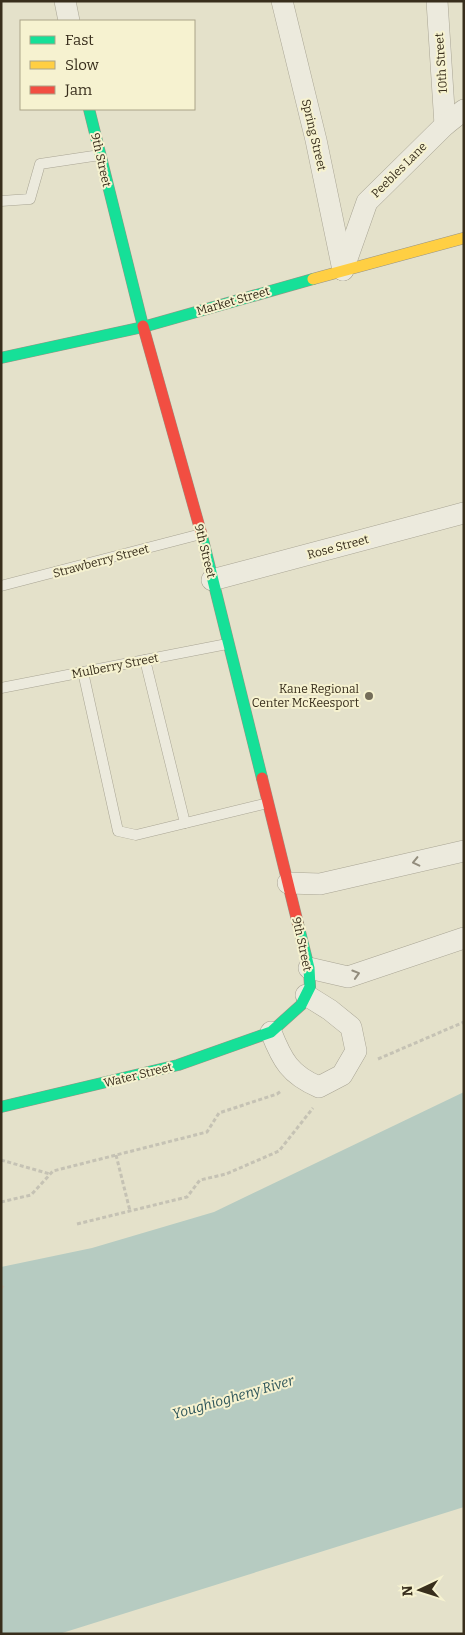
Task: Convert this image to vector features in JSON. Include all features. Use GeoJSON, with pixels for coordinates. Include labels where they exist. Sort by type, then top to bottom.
{"type":"FeatureCollection","features":[{"type":"Feature","properties":{"kind":"street"},"geometry":{"type":"LineString","coordinates":[[65,1],[69,20]]}},
{"type":"Feature","properties":{"kind":"street","name":"Spring Street"},"geometry":{"type":"LineString","coordinates":[[282,1],[316,140],[343,270]]}},
{"type":"Feature","properties":{"kind":"street","name":"10th Street"},"geometry":{"type":"LineString","coordinates":[[437,1],[445,125]]}},
{"type":"Feature","properties":{"kind":"street","name":"9th Street"},"geometry":{"type":"LineString","coordinates":[[89,110],[143,327],[201,534],[309,968],[310,987],[306,995]]}},
{"type":"Feature","properties":{"kind":"street","name":"Peebles Lane"},"geometry":{"type":"LineString","coordinates":[[343,270],[367,202],[445,125],[464,110]]}},
{"type":"Feature","properties":{"kind":"street","name":"Market Street"},"geometry":{"type":"LineString","coordinates":[[1,358],[143,327],[464,238]]}},
{"type":"Feature","properties":{"kind":"street","name":"Rose Street"},"geometry":{"type":"LineString","coordinates":[[212,580],[464,513]]}},
{"type":"Feature","properties":{"kind":"street"},"geometry":{"type":"LineString","coordinates":[[288,883],[320,884],[464,851]]}},
{"type":"Feature","properties":{"kind":"street"},"geometry":{"type":"LineString","coordinates":[[309,968],[348,977],[464,938]]}},
{"type":"Feature","properties":{"kind":"street"},"geometry":{"type":"LineString","coordinates":[[306,995],[330,1010],[351,1028],[356,1051],[342,1075],[319,1087],[302,1080],[281,1057],[271,1032],[301,1005],[306,995]]}},
{"type":"Feature","properties":{"kind":"street","name":"Water Street"},"geometry":{"type":"LineString","coordinates":[[1,1107],[178,1065],[271,1032]]}},
{"type":"Feature","properties":{"kind":"lane"},"geometry":{"type":"LineString","coordinates":[[1,201],[30,200],[40,164],[100,155]]}},
{"type":"Feature","properties":{"kind":"lane","name":"Strawberry Street"},"geometry":{"type":"LineString","coordinates":[[1,586],[201,534]]}},
{"type":"Feature","properties":{"kind":"lane","name":"Mulberry Street"},"geometry":{"type":"LineString","coordinates":[[1,688],[228,644]]}},
{"type":"Feature","properties":{"kind":"lane"},"geometry":{"type":"LineString","coordinates":[[145,660],[185,823]]}},
{"type":"Feature","properties":{"kind":"lane"},"geometry":{"type":"LineString","coordinates":[[83,672],[118,831],[136,835],[268,803]]}},
{"type":"Feature","properties":{"kind":"path"},"geometry":{"type":"LineString","coordinates":[[373,1067],[377,1059],[464,1022]]}},
{"type":"Feature","properties":{"kind":"path"},"geometry":{"type":"LineString","coordinates":[[1,1202],[31,1195],[53,1171],[207,1132],[218,1113],[278,1094],[297,1074]]}},
{"type":"Feature","properties":{"kind":"path"},"geometry":{"type":"LineString","coordinates":[[77,1224],[187,1197],[200,1180],[226,1174],[279,1151],[317,1104],[311,1103]]}},
{"type":"Feature","properties":{"kind":"path"},"geometry":{"type":"LineString","coordinates":[[116,1155],[120,1163],[130,1211]]}},
{"type":"Feature","properties":{"kind":"path"},"geometry":{"type":"LineString","coordinates":[[1,1160],[50,1174]]}},
{"type":"Feature","properties":{"kind":"path"},"geometry":{"type":"LineString","coordinates":[[1,1288],[4,1284]]}},
{"type":"Feature","properties":{"kind":"water","name":"Youghiogheny River"},"geometry":{"type":"Polygon","coordinates":[[[464,1092],[464,1507],[59,1634],[1,1634],[1,1267],[92,1248],[214,1212],[464,1092]]]}},
{"type":"Feature","properties":{"kind":"traffic: fast"},"geometry":{"type":"LineString","coordinates":[[89,110],[143,326]]}},
{"type":"Feature","properties":{"kind":"traffic: fast"},"geometry":{"type":"LineString","coordinates":[[1,358],[143,327],[313,279]]}},
{"type":"Feature","properties":{"kind":"traffic: fast"},"geometry":{"type":"LineString","coordinates":[[202,536],[262,778]]}},
{"type":"Feature","properties":{"kind":"traffic: fast"},"geometry":{"type":"LineString","coordinates":[[1,1107],[178,1065],[271,1032],[301,1005],[310,987],[309,968],[298,924]]}},
{"type":"Feature","properties":{"kind":"traffic: slow"},"geometry":{"type":"LineString","coordinates":[[313,279],[464,238]]}},
{"type":"Feature","properties":{"kind":"traffic: jam"},"geometry":{"type":"LineString","coordinates":[[143,326],[202,536]]}},
{"type":"Feature","properties":{"kind":"traffic: jam"},"geometry":{"type":"LineString","coordinates":[[262,778],[298,924]]}},
{"type":"Feature","properties":{"kind":"place","name":"Kane Regional Center McKeesport"},"geometry":{"type":"Point","coordinates":[369,696]}}]}
